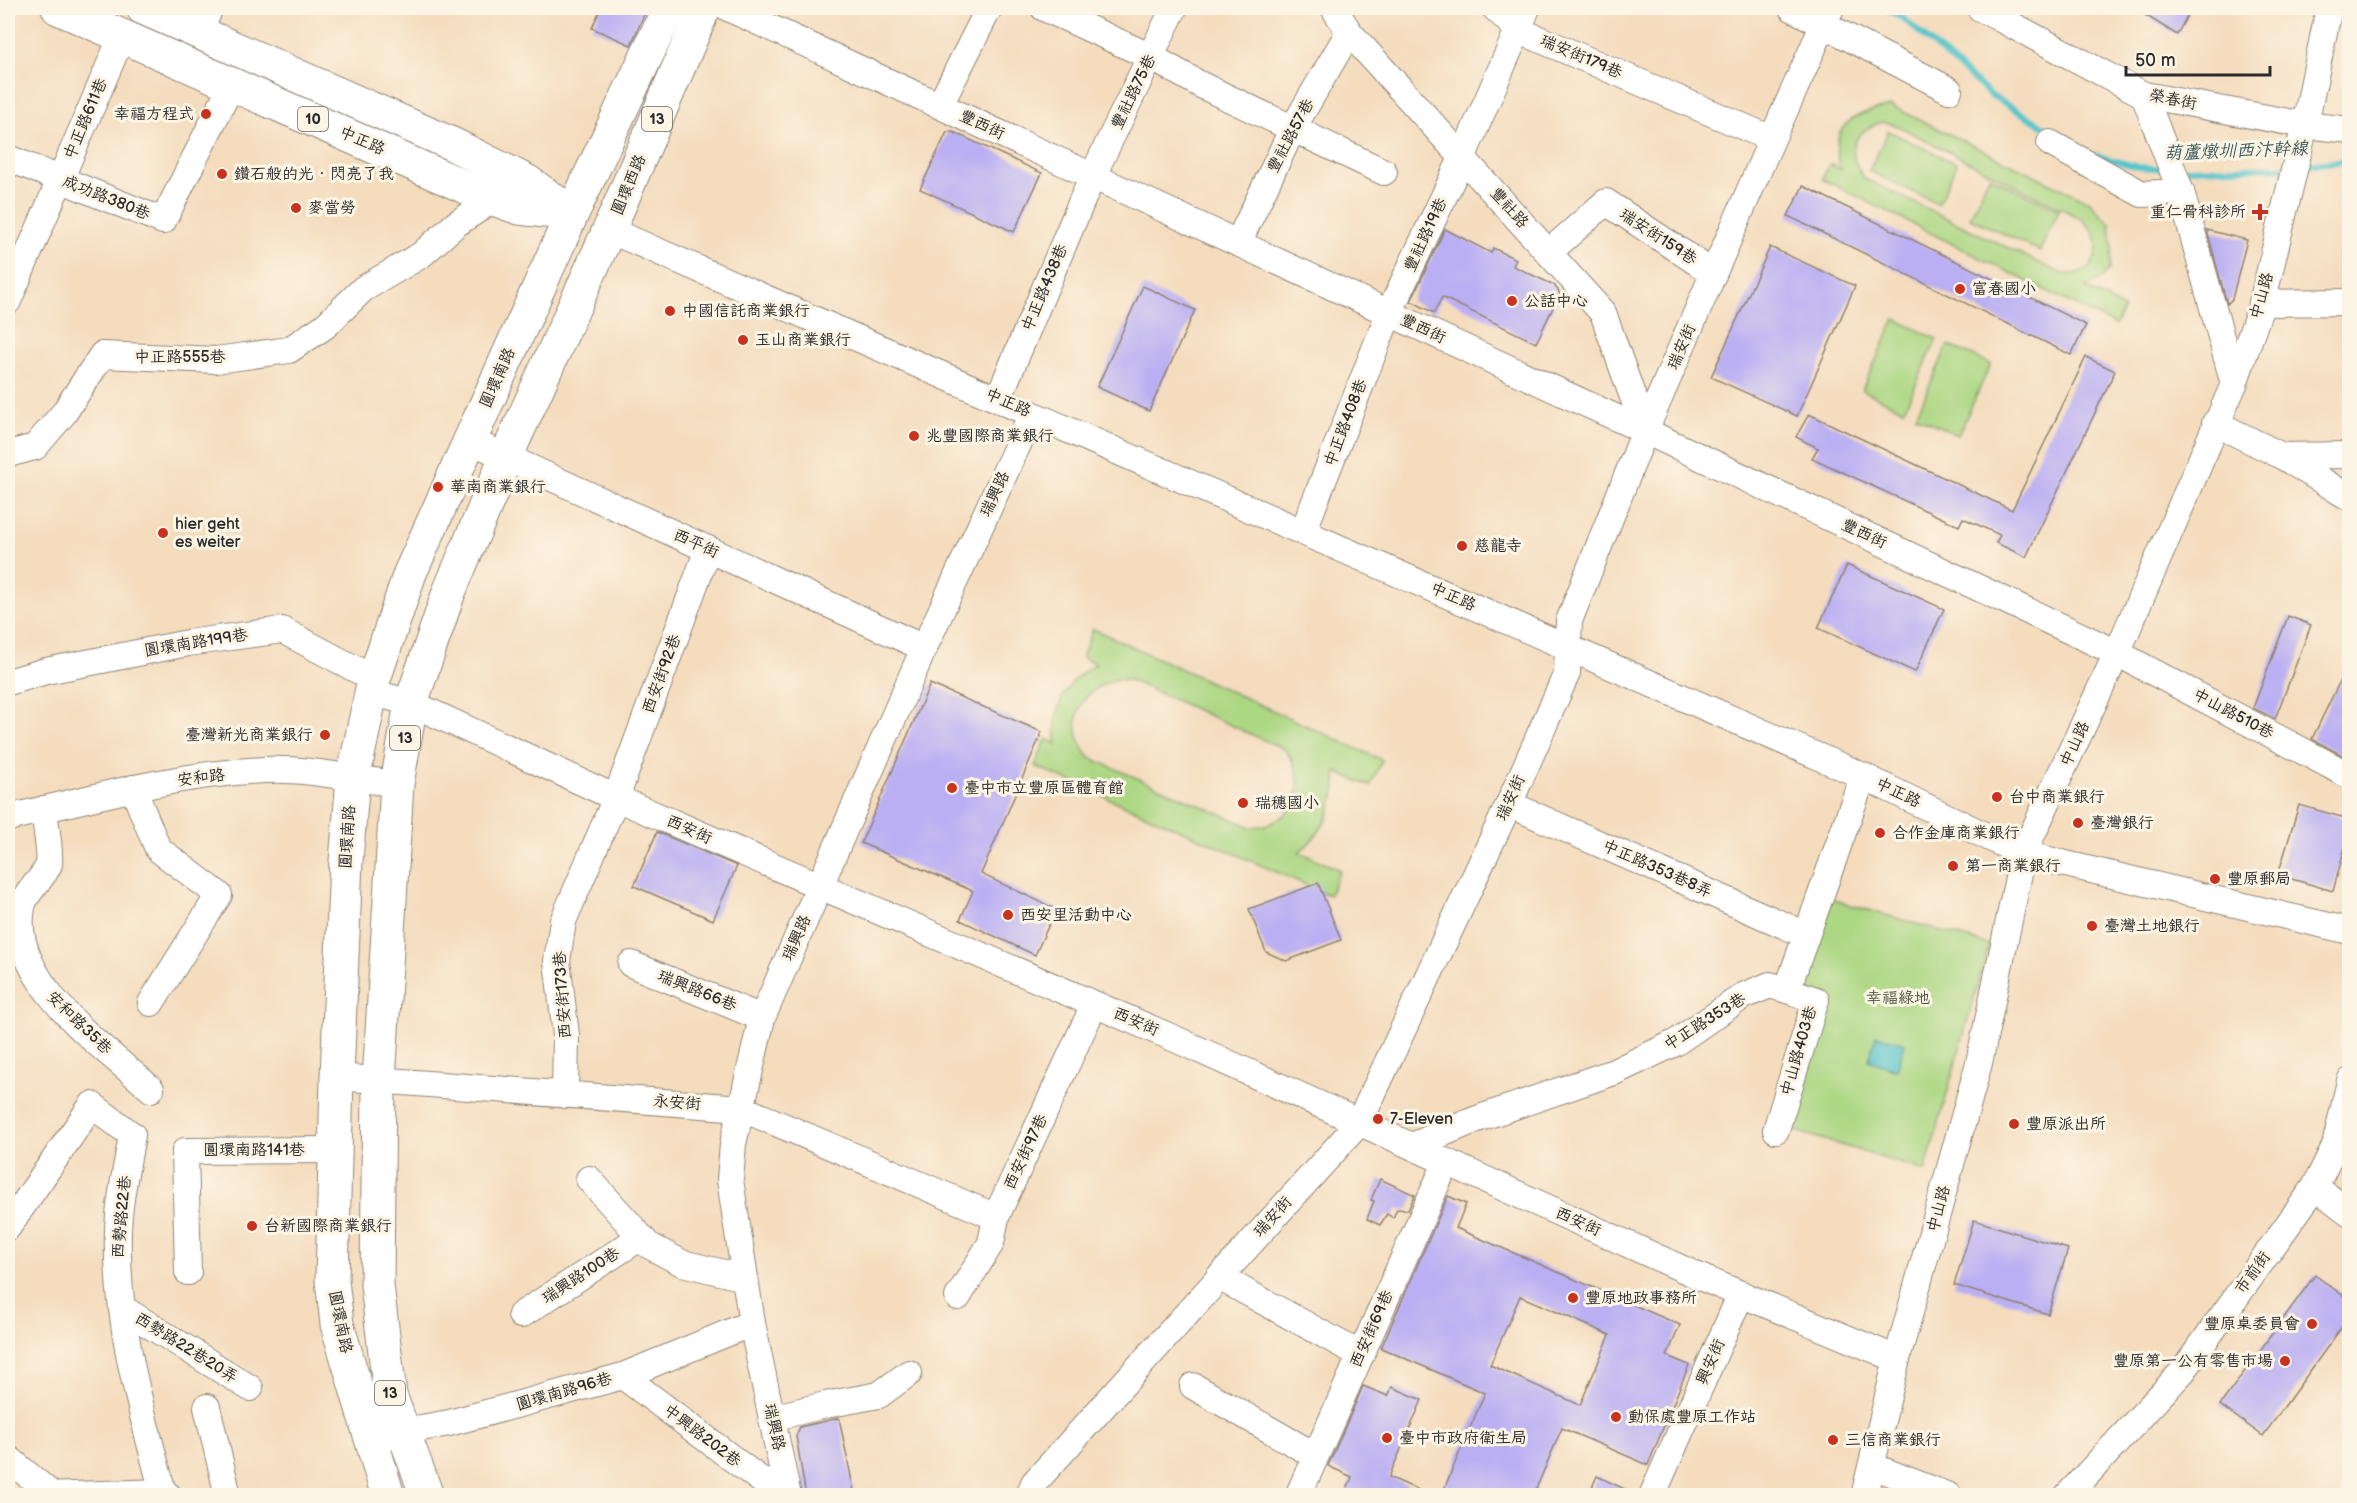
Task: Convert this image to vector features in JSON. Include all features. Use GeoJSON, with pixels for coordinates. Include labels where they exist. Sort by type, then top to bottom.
{"type":"FeatureCollection","features":[{"type":"Feature","properties":{"kind":"main road","name":"中正路"},"geometry":{"type":"LineString","coordinates":[[58,8],[494,199],[519,208],[572,214]]}},
{"type":"Feature","properties":{"kind":"main road","name":"中正路"},"geometry":{"type":"LineString","coordinates":[[143,8],[205,20],[528,182],[572,214],[609,230]]}},
{"type":"Feature","properties":{"kind":"main road","name":"13"},"geometry":{"type":"LineString","coordinates":[[572,214],[669,8]]}},
{"type":"Feature","properties":{"kind":"main road","name":"圓環西路"},"geometry":{"type":"LineString","coordinates":[[609,230],[704,8]]}},
{"type":"Feature","properties":{"kind":"main road","name":"圓環南路"},"geometry":{"type":"LineString","coordinates":[[388,1496],[370,1442],[337,1324],[332,1280],[346,861],[353,779],[373,686],[410,573],[572,214]]}},
{"type":"Feature","properties":{"kind":"main road","name":"13"},"geometry":{"type":"LineString","coordinates":[[427,1496],[390,1395],[377,1286],[379,1081],[397,784],[411,703],[449,592],[506,457],[609,230]]}},
{"type":"Feature","properties":{"kind":"street","name":"豐西街"},"geometry":{"type":"LineString","coordinates":[[728,8],[1645,431],[2117,653]]}},
{"type":"Feature","properties":{"kind":"street"},"geometry":{"type":"LineString","coordinates":[[940,105],[989,8]]}},
{"type":"Feature","properties":{"kind":"street"},"geometry":{"type":"LineString","coordinates":[[1044,8],[1151,57],[1201,85],[1383,172]]}},
{"type":"Feature","properties":{"kind":"street","name":"豐社路75巷"},"geometry":{"type":"LineString","coordinates":[[1092,177],[1174,8]]}},
{"type":"Feature","properties":{"kind":"street","name":"豐社路"},"geometry":{"type":"LineString","coordinates":[[1334,8],[1349,32],[1603,313],[1645,431]]}},
{"type":"Feature","properties":{"kind":"street"},"geometry":{"type":"LineString","coordinates":[[1463,156],[1522,19],[1495,8]]}},
{"type":"Feature","properties":{"kind":"street"},"geometry":{"type":"LineString","coordinates":[[1792,8],[1828,15],[1948,90]]}},
{"type":"Feature","properties":{"kind":"street","name":"榮春街"},"geometry":{"type":"LineString","coordinates":[[1980,8],[2144,95],[2306,125],[2349,130]]}},
{"type":"Feature","properties":{"kind":"street","name":"中山路"},"geometry":{"type":"LineString","coordinates":[[1864,1496],[1897,1359],[1979,1063],[2023,854],[2117,653],[2215,423],[2234,384],[2262,303],[2306,125],[2329,8]]}},
{"type":"Feature","properties":{"kind":"street","name":"瑞安街"},"geometry":{"type":"LineString","coordinates":[[1029,1496],[1034,1483],[1359,1123],[1509,804],[1567,673],[1569,621],[1645,431],[1828,15]]}},
{"type":"Feature","properties":{"kind":"street","name":"瑞安街179巷"},"geometry":{"type":"LineString","coordinates":[[1522,19],[1772,139]]}},
{"type":"Feature","properties":{"kind":"street","name":"豐社路57巷"},"geometry":{"type":"LineString","coordinates":[[1238,243],[1293,128],[1349,32]]}},
{"type":"Feature","properties":{"kind":"street","name":"中正路611巷"},"geometry":{"type":"LineString","coordinates":[[8,301],[122,36]]}},
{"type":"Feature","properties":{"kind":"street","name":"成功路380巷"},"geometry":{"type":"LineString","coordinates":[[8,158],[163,221],[232,84]]}},
{"type":"Feature","properties":{"kind":"street"},"geometry":{"type":"LineString","coordinates":[[2144,95],[2181,192],[2234,384]]}},
{"type":"Feature","properties":{"kind":"street"},"geometry":{"type":"LineString","coordinates":[[2050,143],[2142,194],[2181,192]]}},
{"type":"Feature","properties":{"kind":"street","name":"豐社路19巷"},"geometry":{"type":"LineString","coordinates":[[1389,313],[1463,156]]}},
{"type":"Feature","properties":{"kind":"street","name":"中正路438巷"},"geometry":{"type":"LineString","coordinates":[[998,399],[1092,177]]}},
{"type":"Feature","properties":{"kind":"street","name":"中正路555巷"},"geometry":{"type":"LineString","coordinates":[[8,454],[35,447],[64,413],[102,355],[216,360],[289,350],[325,326],[363,289],[421,255],[456,224],[494,199]]}},
{"type":"Feature","properties":{"kind":"street","name":"瑞安街159巷"},"geometry":{"type":"LineString","coordinates":[[1549,252],[1606,202],[1713,273]]}},
{"type":"Feature","properties":{"kind":"street","name":"中正路"},"geometry":{"type":"LineString","coordinates":[[609,230],[1863,776],[2023,854],[2349,931]]}},
{"type":"Feature","properties":{"kind":"street"},"geometry":{"type":"LineString","coordinates":[[2262,303],[2349,302]]}},
{"type":"Feature","properties":{"kind":"street","name":"中正路408巷"},"geometry":{"type":"LineString","coordinates":[[1303,532],[1389,313]]}},
{"type":"Feature","properties":{"kind":"street","name":"瑞興路"},"geometry":{"type":"LineString","coordinates":[[788,1496],[752,1323],[730,1180],[733,1144],[741,1108],[762,1018],[924,648],[1032,414]]}},
{"type":"Feature","properties":{"kind":"street"},"geometry":{"type":"LineString","coordinates":[[2215,423],[2282,456],[2349,498]]}},
{"type":"Feature","properties":{"kind":"street","name":"西平街"},"geometry":{"type":"LineString","coordinates":[[469,440],[924,648]]}},
{"type":"Feature","properties":{"kind":"street"},"geometry":{"type":"LineString","coordinates":[[2282,456],[2349,454]]}},
{"type":"Feature","properties":{"kind":"street","name":"西安街92巷"},"geometry":{"type":"LineString","coordinates":[[616,798],[708,549]]}},
{"type":"Feature","properties":{"kind":"street","name":"圓環南路199巷"},"geometry":{"type":"LineString","coordinates":[[8,682],[46,671],[188,643],[282,630],[373,686]]}},
{"type":"Feature","properties":{"kind":"street","name":"中山路510巷"},"geometry":{"type":"LineString","coordinates":[[2117,653],[2349,776]]}},
{"type":"Feature","properties":{"kind":"street","name":"西安街"},"geometry":{"type":"LineString","coordinates":[[373,686],[616,798],[1173,1038],[1741,1294],[1897,1359]]}},
{"type":"Feature","properties":{"kind":"street","name":"安和路"},"geometry":{"type":"LineString","coordinates":[[8,818],[133,788],[191,778],[266,770],[397,784]]}},
{"type":"Feature","properties":{"kind":"street"},"geometry":{"type":"LineString","coordinates":[[1787,990],[1863,776]]}},
{"type":"Feature","properties":{"kind":"street"},"geometry":{"type":"LineString","coordinates":[[133,788],[158,849],[219,895],[151,1003]]}},
{"type":"Feature","properties":{"kind":"street","name":"西安街173巷"},"geometry":{"type":"LineString","coordinates":[[565,1095],[566,1035],[557,961],[563,921],[616,798]]}},
{"type":"Feature","properties":{"kind":"street","name":"中正路353巷8弄"},"geometry":{"type":"LineString","coordinates":[[1509,804],[1806,935]]}},
{"type":"Feature","properties":{"kind":"street","name":"安和路35巷"},"geometry":{"type":"LineString","coordinates":[[44,809],[49,863],[22,905],[22,940],[44,989],[64,1012],[151,1089]]}},
{"type":"Feature","properties":{"kind":"street","name":"瑞興路66巷"},"geometry":{"type":"LineString","coordinates":[[631,964],[762,1018]]}},
{"type":"Feature","properties":{"kind":"street","name":"中正路353巷"},"geometry":{"type":"LineString","coordinates":[[1412,1146],[1477,1119],[1614,1072],[1675,1043],[1743,996],[1770,985],[1787,990]]}},
{"type":"Feature","properties":{"kind":"street","name":"中山路403巷"},"geometry":{"type":"LineString","coordinates":[[1776,1130],[1816,1000],[1787,990]]}},
{"type":"Feature","properties":{"kind":"street","name":"西安街97巷"},"geometry":{"type":"LineString","coordinates":[[958,1297],[991,1244],[996,1217],[1094,1005]]}},
{"type":"Feature","properties":{"kind":"street","name":"永安街"},"geometry":{"type":"LineString","coordinates":[[337,1077],[741,1108],[996,1217]]}},
{"type":"Feature","properties":{"kind":"street","name":"市前街"},"geometry":{"type":"LineString","coordinates":[[2067,1496],[2183,1371],[2315,1187],[2335,1146],[2349,1081]]}},
{"type":"Feature","properties":{"kind":"street","name":"西勢路22巷"},"geometry":{"type":"LineString","coordinates":[[8,1227],[92,1105],[132,1134],[118,1228],[118,1272],[129,1358],[164,1494]]}},
{"type":"Feature","properties":{"kind":"street","name":"圓環南路141巷"},"geometry":{"type":"LineString","coordinates":[[188,1272],[185,1151],[335,1150]]}},
{"type":"Feature","properties":{"kind":"street","name":"西安街69巷"},"geometry":{"type":"LineString","coordinates":[[1298,1496],[1314,1455],[1446,1162]]}},
{"type":"Feature","properties":{"kind":"street"},"geometry":{"type":"LineString","coordinates":[[589,1179],[648,1245],[682,1263],[745,1278]]}},
{"type":"Feature","properties":{"kind":"street"},"geometry":{"type":"LineString","coordinates":[[2315,1187],[2349,1213]]}},
{"type":"Feature","properties":{"kind":"street","name":"瑞興路100巷"},"geometry":{"type":"LineString","coordinates":[[521,1314],[641,1237]]}},
{"type":"Feature","properties":{"kind":"street"},"geometry":{"type":"LineString","coordinates":[[1219,1277],[1360,1355]]}},
{"type":"Feature","properties":{"kind":"street","name":"興安街"},"geometry":{"type":"LineString","coordinates":[[1652,1496],[1741,1294]]}},
{"type":"Feature","properties":{"kind":"street","name":"西勢路22巷20弄"},"geometry":{"type":"LineString","coordinates":[[122,1308],[250,1388]]}},
{"type":"Feature","properties":{"kind":"street","name":"圓環南路96巷"},"geometry":{"type":"LineString","coordinates":[[370,1442],[405,1431],[449,1423],[623,1376],[752,1323]]}},
{"type":"Feature","properties":{"kind":"street"},"geometry":{"type":"LineString","coordinates":[[772,1418],[879,1395],[909,1373]]}},
{"type":"Feature","properties":{"kind":"street","name":"中興路202巷"},"geometry":{"type":"LineString","coordinates":[[623,1376],[782,1496]]}},
{"type":"Feature","properties":{"kind":"street"},"geometry":{"type":"LineString","coordinates":[[1193,1386],[1314,1455]]}},
{"type":"Feature","properties":{"kind":"street"},"geometry":{"type":"LineString","coordinates":[[207,1407],[228,1496]]}},
{"type":"Feature","properties":{"kind":"street"},"geometry":{"type":"LineString","coordinates":[[8,1458],[51,1495]]}},
{"type":"Feature","properties":{"kind":"street"},"geometry":{"type":"LineString","coordinates":[[1872,1466],[1949,1496]]}},
{"type":"Feature","properties":{"kind":"street"},"geometry":{"type":"LineString","coordinates":[[43,1496],[164,1494]]}},
{"type":"Feature","properties":{"kind":"green space"},"geometry":{"type":"Polygon","coordinates":[[[1891,106],[2090,202],[2110,223],[2112,248],[2110,268],[2102,278],[2086,288],[2124,309],[2115,325],[1822,179],[1830,164],[1841,169],[1838,142],[1846,124],[1855,117],[1891,106]],[[1883,122],[1872,126],[1858,137],[1853,152],[1865,179],[2062,274],[2080,273],[2092,263],[2097,248],[2096,238],[2082,219],[1896,125],[1883,122]]]}},
{"type":"Feature","properties":{"kind":"green space"},"geometry":{"type":"Polygon","coordinates":[[[1888,131],[1957,164],[1938,204],[1869,171],[1888,131]]]}},
{"type":"Feature","properties":{"kind":"green space"},"geometry":{"type":"Polygon","coordinates":[[[1989,176],[2059,210],[2040,251],[1970,218],[1989,176]]]}},
{"type":"Feature","properties":{"kind":"green space"},"geometry":{"type":"Polygon","coordinates":[[[1895,319],[1937,339],[1904,410],[1862,390],[1895,319]]]}},
{"type":"Feature","properties":{"kind":"green space"},"geometry":{"type":"Polygon","coordinates":[[[1948,345],[1991,364],[1958,435],[1916,416],[1948,345]]]}},
{"type":"Feature","properties":{"kind":"green space"},"geometry":{"type":"Polygon","coordinates":[[[1093,629],[1382,760],[1370,786],[1336,772],[1334,796],[1328,817],[1316,835],[1299,852],[1340,870],[1329,895],[1035,766],[1046,739],[1057,744],[1056,719],[1068,688],[1085,671],[1096,664],[1082,657],[1093,629]],[[1119,679],[1093,690],[1079,710],[1076,721],[1077,734],[1090,758],[1251,827],[1266,825],[1289,811],[1298,788],[1298,775],[1284,749],[1130,680],[1119,679]]]}},
{"type":"Feature","properties":{"kind":"green space","name":"幸福綠地"},"geometry":{"type":"Polygon","coordinates":[[[1827,898],[1989,945],[1925,1171],[1786,1128],[1825,998],[1798,988],[1827,898]]]}},
{"type":"Feature","properties":{"kind":"water"},"geometry":{"type":"Polygon","coordinates":[[[1876,1035],[1905,1043],[1897,1070],[1869,1060],[1876,1035]]]}},
{"type":"Feature","properties":{"kind":"building"},"geometry":{"type":"Polygon","coordinates":[[[601,8],[647,8],[631,45],[592,28],[601,8]]]}},
{"type":"Feature","properties":{"kind":"building"},"geometry":{"type":"Polygon","coordinates":[[[2134,8],[2191,8],[2177,35],[2134,8]]]}},
{"type":"Feature","properties":{"kind":"building"},"geometry":{"type":"Polygon","coordinates":[[[947,132],[953,132],[1042,173],[1014,232],[920,189],[947,132]]]}},
{"type":"Feature","properties":{"kind":"building"},"geometry":{"type":"Polygon","coordinates":[[[1803,186],[2086,325],[2071,355],[1788,216],[1803,186]]]}},
{"type":"Feature","properties":{"kind":"building"},"geometry":{"type":"Polygon","coordinates":[[[1445,229],[1491,253],[1493,248],[1516,259],[1513,266],[1554,285],[1560,293],[1536,343],[1442,297],[1434,313],[1411,301],[1445,229]]]}},
{"type":"Feature","properties":{"kind":"building"},"geometry":{"type":"Polygon","coordinates":[[[2207,230],[2247,240],[2232,299],[2227,304],[2207,230]]]}},
{"type":"Feature","properties":{"kind":"building"},"geometry":{"type":"Polygon","coordinates":[[[1770,247],[1855,286],[1797,416],[1711,377],[1770,247]]]}},
{"type":"Feature","properties":{"kind":"building"},"geometry":{"type":"Polygon","coordinates":[[[1143,286],[1195,310],[1149,411],[1097,387],[1143,286]]]}},
{"type":"Feature","properties":{"kind":"building"},"geometry":{"type":"Polygon","coordinates":[[[2086,357],[2115,371],[2026,557],[1996,543],[2000,535],[1963,518],[1959,526],[1812,458],[1818,448],[1796,437],[1809,414],[2012,510],[2086,357]]]}},
{"type":"Feature","properties":{"kind":"building"},"geometry":{"type":"Polygon","coordinates":[[[1847,565],[1944,609],[1915,672],[1818,628],[1847,565]]]}},
{"type":"Feature","properties":{"kind":"building"},"geometry":{"type":"Polygon","coordinates":[[[2288,616],[2311,625],[2275,719],[2253,708],[2288,616]]]}},
{"type":"Feature","properties":{"kind":"building"},"geometry":{"type":"Polygon","coordinates":[[[2349,662],[2349,759],[2312,739],[2349,662]]]}},
{"type":"Feature","properties":{"kind":"building","name":"臺中市立豐原區體育館"},"geometry":{"type":"Polygon","coordinates":[[[930,684],[1042,732],[981,874],[1056,909],[1035,955],[960,920],[973,891],[861,843],[930,684]]]}},
{"type":"Feature","properties":{"kind":"building"},"geometry":{"type":"Polygon","coordinates":[[[2299,805],[2349,819],[2349,833],[2333,891],[2278,875],[2299,805]]]}},
{"type":"Feature","properties":{"kind":"building"},"geometry":{"type":"Polygon","coordinates":[[[657,832],[737,866],[713,920],[634,886],[657,832]]]}},
{"type":"Feature","properties":{"kind":"building"},"geometry":{"type":"Polygon","coordinates":[[[1318,883],[1341,940],[1286,961],[1266,952],[1249,909],[1318,883]]]}},
{"type":"Feature","properties":{"kind":"building"},"geometry":{"type":"Polygon","coordinates":[[[1380,1179],[1415,1195],[1408,1210],[1397,1209],[1393,1218],[1387,1214],[1380,1225],[1367,1219],[1374,1201],[1371,1200],[1380,1179]]]}},
{"type":"Feature","properties":{"kind":"building"},"geometry":{"type":"Polygon","coordinates":[[[1448,1196],[1466,1204],[1456,1228],[1680,1325],[1667,1356],[1689,1365],[1648,1465],[1562,1428],[1533,1496],[1441,1496],[1485,1393],[1381,1348],[1448,1196]],[[1520,1296],[1490,1365],[1580,1405],[1610,1335],[1520,1296]]]}},
{"type":"Feature","properties":{"kind":"building"},"geometry":{"type":"Polygon","coordinates":[[[1974,1220],[2068,1249],[2048,1314],[1954,1285],[1974,1220]]]}},
{"type":"Feature","properties":{"kind":"building","name":"豐原第一公有零售市場"},"geometry":{"type":"Polygon","coordinates":[[[2315,1275],[2349,1300],[2349,1317],[2263,1436],[2220,1405],[2315,1275]]]}},
{"type":"Feature","properties":{"kind":"building","name":"臺中市政府衛生局"},"geometry":{"type":"Polygon","coordinates":[[[1363,1386],[1388,1396],[1392,1387],[1422,1400],[1389,1477],[1432,1496],[1344,1496],[1352,1477],[1328,1466],[1363,1386]]]}},
{"type":"Feature","properties":{"kind":"building"},"geometry":{"type":"Polygon","coordinates":[[[839,1418],[855,1496],[806,1496],[796,1436],[800,1427],[839,1418]]]}},
{"type":"Feature","properties":{"kind":"building"},"geometry":{"type":"Polygon","coordinates":[[[1597,1476],[1637,1495],[1637,1496],[1588,1496],[1597,1476]]]}},
{"type":"Feature","properties":{"kind":"waterway","name":"葫蘆燉圳西汴幹線"},"geometry":{"type":"LineString","coordinates":[[1884,8],[1904,19],[1992,96],[2057,134]]}},
{"type":"Feature","properties":{"kind":"waterway","name":"葫蘆燉圳西汴幹線"},"geometry":{"type":"LineString","coordinates":[[2094,155],[2139,167],[2166,169]]}},
{"type":"Feature","properties":{"kind":"waterway","name":"葫蘆燉圳西汴幹線"},"geometry":{"type":"LineString","coordinates":[[2302,165],[2350,161]]}},
{"type":"Feature","properties":{"kind":"waterway","name":"葫蘆燉圳西汴幹線"},"geometry":{"type":"LineString","coordinates":[[2180,169],[2289,167]]}},
{"type":"Feature","properties":{"kind":"place","name":"幸福方程式"},"geometry":{"type":"Point","coordinates":[206,114]}},
{"type":"Feature","properties":{"kind":"place","name":"鑽石般的光‧閃亮了我"},"geometry":{"type":"Point","coordinates":[222,174]}},
{"type":"Feature","properties":{"kind":"place","name":"麥當勞"},"geometry":{"type":"Point","coordinates":[296,208]}},
{"type":"Feature","properties":{"kind":"place","name":"重仁骨科診所"},"geometry":{"type":"Point","coordinates":[2260,212]}},
{"type":"Feature","properties":{"kind":"place","name":"富春國小"},"geometry":{"type":"Point","coordinates":[1960,289]}},
{"type":"Feature","properties":{"kind":"place","name":"公話中心"},"geometry":{"type":"Point","coordinates":[1512,301]}},
{"type":"Feature","properties":{"kind":"place","name":"中國信託商業銀行"},"geometry":{"type":"Point","coordinates":[670,311]}},
{"type":"Feature","properties":{"kind":"place","name":"玉山商業銀行"},"geometry":{"type":"Point","coordinates":[743,340]}},
{"type":"Feature","properties":{"kind":"place","name":"兆豐國際商業銀行"},"geometry":{"type":"Point","coordinates":[914,436]}},
{"type":"Feature","properties":{"kind":"place","name":"華南商業銀行"},"geometry":{"type":"Point","coordinates":[438,487]}},
{"type":"Feature","properties":{"kind":"place","name":"hier geht es weiter"},"geometry":{"type":"Point","coordinates":[163,533]}},
{"type":"Feature","properties":{"kind":"place","name":"慈龍寺"},"geometry":{"type":"Point","coordinates":[1462,546]}},
{"type":"Feature","properties":{"kind":"place","name":"臺灣新光商業銀行"},"geometry":{"type":"Point","coordinates":[325,735]}},
{"type":"Feature","properties":{"kind":"place","name":"臺中市立豐原區體育館"},"geometry":{"type":"Point","coordinates":[952,788]}},
{"type":"Feature","properties":{"kind":"place","name":"台中商業銀行"},"geometry":{"type":"Point","coordinates":[1997,797]}},
{"type":"Feature","properties":{"kind":"place","name":"瑞穗國小"},"geometry":{"type":"Point","coordinates":[1243,803]}},
{"type":"Feature","properties":{"kind":"place","name":"臺灣銀行"},"geometry":{"type":"Point","coordinates":[2078,823]}},
{"type":"Feature","properties":{"kind":"place","name":"合作金庫商業銀行"},"geometry":{"type":"Point","coordinates":[1880,833]}},
{"type":"Feature","properties":{"kind":"place","name":"第一商業銀行"},"geometry":{"type":"Point","coordinates":[1953,866]}},
{"type":"Feature","properties":{"kind":"place","name":"豐原郵局"},"geometry":{"type":"Point","coordinates":[2215,879]}},
{"type":"Feature","properties":{"kind":"place","name":"西安里活動中心"},"geometry":{"type":"Point","coordinates":[1008,915]}},
{"type":"Feature","properties":{"kind":"place","name":"臺灣土地銀行"},"geometry":{"type":"Point","coordinates":[2092,926]}},
{"type":"Feature","properties":{"kind":"place","name":"7-Eleven"},"geometry":{"type":"Point","coordinates":[1378,1119]}},
{"type":"Feature","properties":{"kind":"place","name":"豐原派出所"},"geometry":{"type":"Point","coordinates":[2014,1124]}},
{"type":"Feature","properties":{"kind":"place","name":"台新國際商業銀行"},"geometry":{"type":"Point","coordinates":[252,1226]}},
{"type":"Feature","properties":{"kind":"place","name":"豐原地政事務所"},"geometry":{"type":"Point","coordinates":[1573,1298]}},
{"type":"Feature","properties":{"kind":"place","name":"豐原桌委員會"},"geometry":{"type":"Point","coordinates":[2312,1324]}},
{"type":"Feature","properties":{"kind":"place","name":"豐原第一公有零售市場"},"geometry":{"type":"Point","coordinates":[2285,1361]}},
{"type":"Feature","properties":{"kind":"place","name":"動保處豐原工作站"},"geometry":{"type":"Point","coordinates":[1616,1417]}},
{"type":"Feature","properties":{"kind":"place","name":"臺中市政府衛生局"},"geometry":{"type":"Point","coordinates":[1387,1438]}},
{"type":"Feature","properties":{"kind":"place","name":"三信商業銀行"},"geometry":{"type":"Point","coordinates":[1833,1440]}}]}
